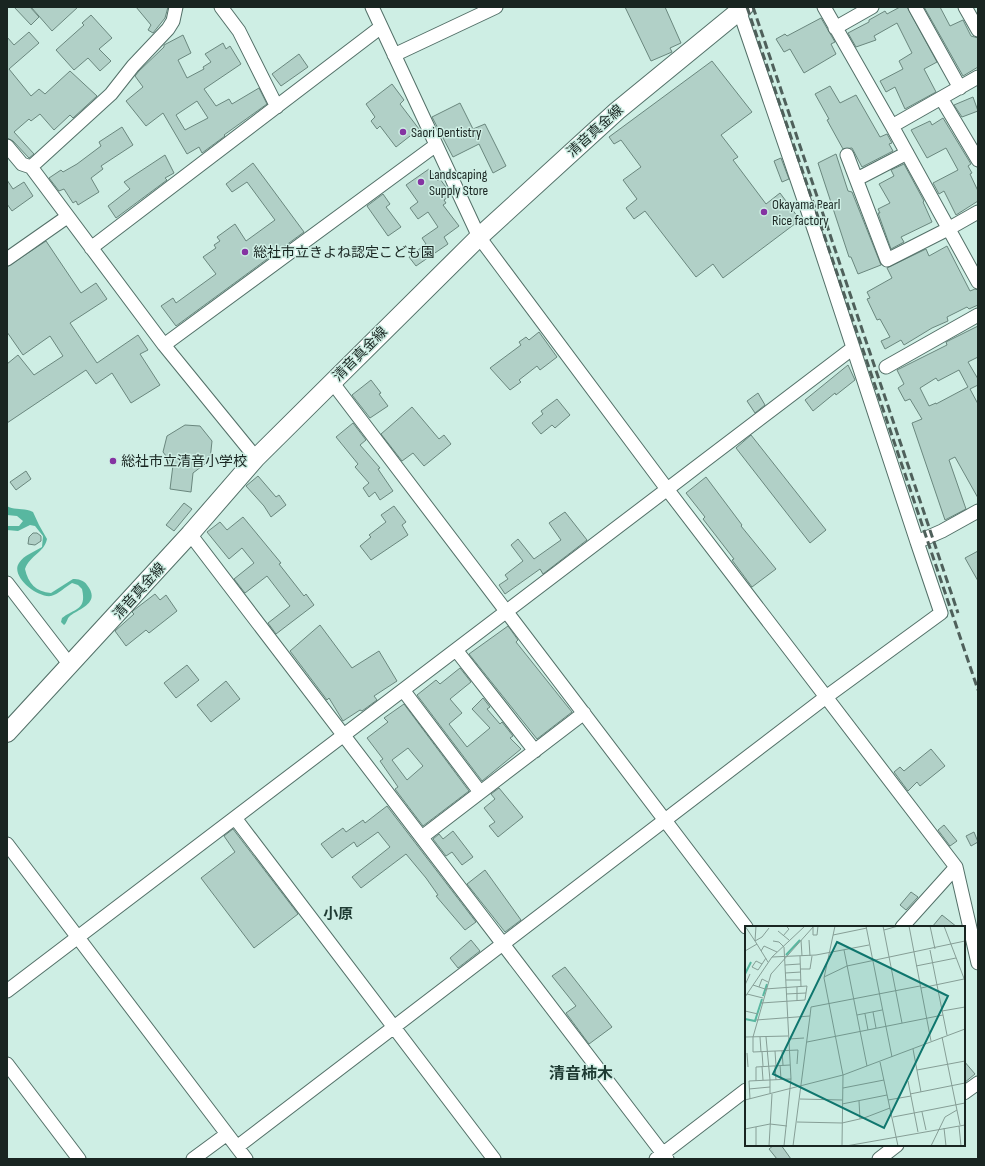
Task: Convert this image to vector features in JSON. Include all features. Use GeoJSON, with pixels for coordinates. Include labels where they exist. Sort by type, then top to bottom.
{"type":"FeatureCollection","features":[{"type":"Feature","properties":{"kind":"main road","name":"清音真金線"},"geometry":{"type":"LineString","coordinates":[[7,733],[190,534],[256,458],[479,236],[617,111],[740,8]]}},
{"type":"Feature","properties":{"kind":"street"},"geometry":{"type":"LineString","coordinates":[[31,166],[111,94],[133,66],[168,29],[173,21],[176,7]]}},
{"type":"Feature","properties":{"kind":"street"},"geometry":{"type":"LineString","coordinates":[[221,7],[239,31],[276,107]]}},
{"type":"Feature","properties":{"kind":"street"},"geometry":{"type":"LineString","coordinates":[[372,7],[479,236],[667,489],[956,867],[978,963]]}},
{"type":"Feature","properties":{"kind":"street"},"geometry":{"type":"LineString","coordinates":[[394,55],[496,7]]}},
{"type":"Feature","properties":{"kind":"street"},"geometry":{"type":"LineString","coordinates":[[824,7],[978,282]]}},
{"type":"Feature","properties":{"kind":"street"},"geometry":{"type":"LineString","coordinates":[[835,28],[872,7]]}},
{"type":"Feature","properties":{"kind":"street"},"geometry":{"type":"LineString","coordinates":[[915,7],[960,88]]}},
{"type":"Feature","properties":{"kind":"street"},"geometry":{"type":"LineString","coordinates":[[966,7],[978,30]]}},
{"type":"Feature","properties":{"kind":"street"},"geometry":{"type":"LineString","coordinates":[[237,1147],[826,697],[941,613],[740,8]]}},
{"type":"Feature","properties":{"kind":"street"},"geometry":{"type":"LineString","coordinates":[[91,248],[381,27]]}},
{"type":"Feature","properties":{"kind":"street"},"geometry":{"type":"LineString","coordinates":[[892,126],[978,77]]}},
{"type":"Feature","properties":{"kind":"street"},"geometry":{"type":"LineString","coordinates":[[941,98],[978,160]]}},
{"type":"Feature","properties":{"kind":"street"},"geometry":{"type":"LineString","coordinates":[[164,345],[436,145]]}},
{"type":"Feature","properties":{"kind":"street"},"geometry":{"type":"LineString","coordinates":[[7,146],[22,164],[31,166],[67,217],[164,345],[256,458]]}},
{"type":"Feature","properties":{"kind":"street"},"geometry":{"type":"LineString","coordinates":[[856,179],[907,153]]}},
{"type":"Feature","properties":{"kind":"street"},"geometry":{"type":"LineString","coordinates":[[847,155],[887,260],[978,212]]}},
{"type":"Feature","properties":{"kind":"street"},"geometry":{"type":"LineString","coordinates":[[7,259],[67,217]]}},
{"type":"Feature","properties":{"kind":"street"},"geometry":{"type":"LineString","coordinates":[[886,367],[978,315]]}},
{"type":"Feature","properties":{"kind":"street"},"geometry":{"type":"LineString","coordinates":[[7,991],[853,348]]}},
{"type":"Feature","properties":{"kind":"street"},"geometry":{"type":"LineString","coordinates":[[332,382],[745,926]]}},
{"type":"Feature","properties":{"kind":"street"},"geometry":{"type":"LineString","coordinates":[[917,542],[942,531],[978,511]]}},
{"type":"Feature","properties":{"kind":"street"},"geometry":{"type":"LineString","coordinates":[[190,534],[422,837],[662,1157],[745,1091]]}},
{"type":"Feature","properties":{"kind":"street"},"geometry":{"type":"LineString","coordinates":[[7,583],[70,665]]}},
{"type":"Feature","properties":{"kind":"street"},"geometry":{"type":"LineString","coordinates":[[456,650],[535,751]]}},
{"type":"Feature","properties":{"kind":"street"},"geometry":{"type":"LineString","coordinates":[[403,690],[480,792]]}},
{"type":"Feature","properties":{"kind":"street"},"geometry":{"type":"LineString","coordinates":[[422,837],[584,713]]}},
{"type":"Feature","properties":{"kind":"street"},"geometry":{"type":"LineString","coordinates":[[235,818],[494,1159]]}},
{"type":"Feature","properties":{"kind":"street"},"geometry":{"type":"LineString","coordinates":[[7,844],[246,1159]]}},
{"type":"Feature","properties":{"kind":"street"},"geometry":{"type":"LineString","coordinates":[[903,926],[956,867]]}},
{"type":"Feature","properties":{"kind":"street"},"geometry":{"type":"LineString","coordinates":[[7,1064],[80,1159]]}},
{"type":"Feature","properties":{"kind":"street"},"geometry":{"type":"LineString","coordinates":[[965,1092],[978,1083]]}},
{"type":"Feature","properties":{"kind":"street"},"geometry":{"type":"LineString","coordinates":[[193,1159],[227,1134]]}},
{"type":"Feature","properties":{"kind":"street"},"geometry":{"type":"LineString","coordinates":[[879,1159],[896,1146]]}},
{"type":"Feature","properties":{"kind":"shaded area"},"geometry":{"type":"Polygon","coordinates":[[[7,506],[33,512],[47,539],[43,548],[30,560],[25,569],[28,579],[34,586],[41,591],[51,593],[73,579],[77,579],[84,582],[91,592],[92,597],[87,605],[69,617],[64,625],[61,622],[62,618],[78,608],[83,601],[82,589],[78,585],[72,583],[54,595],[45,596],[32,590],[21,580],[17,568],[19,563],[29,554],[42,547],[43,536],[35,526],[30,525],[18,531],[7,530],[7,526],[19,526],[23,521],[17,516],[7,515],[7,506]]]}},
{"type":"Feature","properties":{"kind":"building"},"geometry":{"type":"Polygon","coordinates":[[[14,7],[30,7],[39,17],[31,25],[14,7]]]}},
{"type":"Feature","properties":{"kind":"building"},"geometry":{"type":"Polygon","coordinates":[[[31,7],[78,7],[52,31],[31,7]]]}},
{"type":"Feature","properties":{"kind":"building"},"geometry":{"type":"Polygon","coordinates":[[[136,7],[168,7],[165,18],[153,33],[148,30],[151,25],[136,7]]]}},
{"type":"Feature","properties":{"kind":"building"},"geometry":{"type":"Polygon","coordinates":[[[625,7],[665,7],[681,43],[670,48],[672,52],[651,61],[625,7]]]}},
{"type":"Feature","properties":{"kind":"building"},"geometry":{"type":"Polygon","coordinates":[[[900,7],[907,7],[937,62],[924,69],[936,92],[905,109],[895,87],[886,92],[880,81],[903,69],[899,61],[912,53],[897,23],[874,36],[876,40],[856,47],[848,33],[869,22],[869,20],[885,11],[887,14],[900,7]]]}},
{"type":"Feature","properties":{"kind":"building"},"geometry":{"type":"Polygon","coordinates":[[[924,7],[940,7],[950,26],[963,20],[971,36],[978,38],[978,67],[963,76],[924,7]]]}},
{"type":"Feature","properties":{"kind":"building"},"geometry":{"type":"Polygon","coordinates":[[[91,15],[112,38],[99,49],[111,61],[100,71],[88,58],[74,70],[56,50],[84,25],[82,23],[91,15]]]}},
{"type":"Feature","properties":{"kind":"building"},"geometry":{"type":"Polygon","coordinates":[[[821,18],[835,42],[831,44],[836,54],[804,73],[790,49],[784,52],[776,39],[785,34],[787,36],[821,18]]]}},
{"type":"Feature","properties":{"kind":"building"},"geometry":{"type":"Polygon","coordinates":[[[29,32],[39,43],[9,69],[31,96],[39,89],[45,94],[70,71],[97,96],[73,118],[70,115],[54,130],[40,114],[31,121],[29,119],[14,132],[34,154],[29,158],[13,141],[7,138],[7,37],[14,45],[29,32]]]}},
{"type":"Feature","properties":{"kind":"building"},"geometry":{"type":"Polygon","coordinates":[[[183,35],[191,53],[178,60],[187,78],[204,69],[203,67],[211,62],[205,54],[223,43],[226,49],[230,46],[241,64],[204,89],[216,106],[229,99],[232,104],[259,88],[267,104],[202,153],[199,147],[187,154],[163,113],[146,126],[126,101],[143,87],[135,76],[164,47],[164,45],[183,35]],[[197,101],[176,115],[185,130],[208,118],[197,101]]]}},
{"type":"Feature","properties":{"kind":"building"},"geometry":{"type":"Polygon","coordinates":[[[299,54],[308,67],[281,86],[272,74],[299,54]]]}},
{"type":"Feature","properties":{"kind":"building"},"geometry":{"type":"Polygon","coordinates":[[[712,61],[752,112],[721,135],[738,157],[733,160],[766,204],[780,193],[800,220],[723,278],[713,264],[696,277],[645,211],[634,219],[626,208],[637,199],[623,180],[641,167],[621,140],[614,144],[609,137],[712,61]]]}},
{"type":"Feature","properties":{"kind":"building"},"geometry":{"type":"Polygon","coordinates":[[[392,84],[404,100],[400,104],[419,129],[396,147],[380,126],[377,129],[371,121],[375,117],[366,104],[392,84]]]}},
{"type":"Feature","properties":{"kind":"building"},"geometry":{"type":"Polygon","coordinates":[[[830,86],[840,103],[856,95],[880,137],[887,134],[892,143],[889,144],[893,151],[862,167],[852,148],[843,149],[815,94],[830,86]]]}},
{"type":"Feature","properties":{"kind":"building"},"geometry":{"type":"Polygon","coordinates":[[[973,97],[978,111],[962,117],[954,105],[973,97]]]}},
{"type":"Feature","properties":{"kind":"building"},"geometry":{"type":"Polygon","coordinates":[[[460,103],[473,129],[485,124],[506,166],[493,173],[479,144],[453,157],[432,117],[460,103]]]}},
{"type":"Feature","properties":{"kind":"building"},"geometry":{"type":"Polygon","coordinates":[[[943,118],[971,164],[968,166],[972,173],[970,174],[978,191],[978,201],[956,215],[944,191],[939,194],[933,183],[958,170],[946,148],[927,158],[911,130],[930,121],[932,125],[943,118]]]}},
{"type":"Feature","properties":{"kind":"building"},"geometry":{"type":"Polygon","coordinates":[[[122,127],[133,145],[101,166],[103,169],[91,178],[99,192],[78,205],[76,201],[73,203],[64,189],[59,191],[49,178],[61,170],[63,172],[77,164],[101,146],[99,142],[122,127]]]}},
{"type":"Feature","properties":{"kind":"building"},"geometry":{"type":"Polygon","coordinates":[[[836,154],[848,191],[852,192],[881,265],[858,274],[851,257],[849,257],[818,163],[836,154]]]}},
{"type":"Feature","properties":{"kind":"building"},"geometry":{"type":"Polygon","coordinates":[[[165,155],[174,173],[165,178],[167,180],[116,218],[108,206],[130,189],[124,182],[165,155]]]}},
{"type":"Feature","properties":{"kind":"building"},"geometry":{"type":"Polygon","coordinates":[[[781,158],[789,179],[782,182],[774,161],[781,158]]]}},
{"type":"Feature","properties":{"kind":"building","name":"総社市立きよね認定こども園"},"geometry":{"type":"Polygon","coordinates":[[[253,163],[304,232],[176,326],[161,306],[173,298],[176,303],[216,274],[203,257],[216,248],[214,245],[220,241],[217,237],[235,224],[246,241],[275,220],[247,182],[232,192],[226,184],[253,163]]]}},
{"type":"Feature","properties":{"kind":"building"},"geometry":{"type":"Polygon","coordinates":[[[904,164],[924,201],[923,202],[932,222],[901,237],[904,242],[891,249],[878,213],[880,213],[878,209],[890,203],[879,184],[894,176],[891,170],[904,164]]]}},
{"type":"Feature","properties":{"kind":"building"},"geometry":{"type":"Polygon","coordinates":[[[429,169],[438,181],[440,179],[451,195],[444,200],[446,203],[443,205],[459,226],[444,237],[448,244],[416,266],[409,257],[426,244],[422,238],[438,227],[428,212],[418,219],[410,208],[418,202],[406,185],[429,169]]]}},
{"type":"Feature","properties":{"kind":"building"},"geometry":{"type":"Polygon","coordinates":[[[7,180],[13,189],[24,182],[33,196],[12,211],[7,204],[7,180]]]}},
{"type":"Feature","properties":{"kind":"building"},"geometry":{"type":"Polygon","coordinates":[[[383,194],[390,204],[386,207],[401,227],[388,236],[367,206],[383,194]]]}},
{"type":"Feature","properties":{"kind":"building"},"geometry":{"type":"Polygon","coordinates":[[[46,241],[81,293],[96,283],[107,299],[70,323],[97,363],[138,335],[148,350],[140,354],[160,385],[131,403],[112,373],[96,384],[86,370],[7,423],[7,364],[18,355],[34,375],[63,356],[50,336],[23,355],[7,332],[7,267],[46,241]]]}},
{"type":"Feature","properties":{"kind":"building"},"geometry":{"type":"Polygon","coordinates":[[[947,246],[970,291],[975,289],[978,290],[978,305],[969,309],[967,307],[947,317],[948,321],[932,328],[904,345],[901,340],[885,349],[881,341],[890,337],[880,319],[877,320],[867,299],[870,298],[867,292],[892,278],[887,268],[926,249],[929,256],[947,246]]]}},
{"type":"Feature","properties":{"kind":"building"},"geometry":{"type":"Polygon","coordinates":[[[978,326],[978,357],[968,362],[978,379],[978,385],[970,389],[978,404],[978,498],[955,457],[949,460],[966,509],[945,520],[912,423],[922,419],[910,399],[905,401],[898,388],[904,384],[897,370],[947,345],[946,342],[978,326]],[[959,370],[938,381],[936,378],[920,388],[929,406],[936,404],[968,387],[959,370]]]}},
{"type":"Feature","properties":{"kind":"building"},"geometry":{"type":"Polygon","coordinates":[[[539,332],[557,357],[540,370],[537,366],[519,380],[521,382],[510,390],[490,368],[521,345],[519,342],[526,337],[529,340],[539,332]]]}},
{"type":"Feature","properties":{"kind":"building"},"geometry":{"type":"Polygon","coordinates":[[[848,365],[855,380],[836,395],[835,393],[813,411],[805,400],[848,365]]]}},
{"type":"Feature","properties":{"kind":"building"},"geometry":{"type":"Polygon","coordinates":[[[371,380],[381,393],[379,394],[388,406],[370,418],[352,395],[371,380]]]}},
{"type":"Feature","properties":{"kind":"building"},"geometry":{"type":"Polygon","coordinates":[[[758,393],[765,405],[755,413],[747,401],[758,393]]]}},
{"type":"Feature","properties":{"kind":"building"},"geometry":{"type":"Polygon","coordinates":[[[557,399],[570,415],[555,428],[552,425],[541,434],[532,423],[543,414],[541,411],[557,399]]]}},
{"type":"Feature","properties":{"kind":"building"},"geometry":{"type":"Polygon","coordinates":[[[412,407],[439,439],[444,435],[451,444],[424,466],[413,453],[402,461],[381,434],[412,407]]]}},
{"type":"Feature","properties":{"kind":"building"},"geometry":{"type":"Polygon","coordinates":[[[353,423],[366,440],[360,445],[380,468],[378,469],[393,491],[380,500],[375,492],[369,497],[363,488],[369,483],[355,467],[358,464],[336,437],[353,423]]]}},
{"type":"Feature","properties":{"kind":"building"},"geometry":{"type":"Polygon","coordinates":[[[185,425],[200,426],[212,441],[210,460],[193,473],[191,492],[170,489],[173,465],[163,452],[167,436],[185,425]]]}},
{"type":"Feature","properties":{"kind":"building"},"geometry":{"type":"Polygon","coordinates":[[[751,435],[826,530],[810,543],[736,448],[751,435]]]}},
{"type":"Feature","properties":{"kind":"building"},"geometry":{"type":"Polygon","coordinates":[[[26,471],[31,479],[16,490],[10,482],[26,471]]]}},
{"type":"Feature","properties":{"kind":"building"},"geometry":{"type":"Polygon","coordinates":[[[258,476],[276,497],[279,495],[286,505],[271,517],[264,506],[246,486],[258,476]]]}},
{"type":"Feature","properties":{"kind":"building"},"geometry":{"type":"Polygon","coordinates":[[[706,477],[742,525],[741,526],[776,569],[752,587],[732,560],[734,559],[703,519],[705,517],[686,493],[706,477]]]}},
{"type":"Feature","properties":{"kind":"building"},"geometry":{"type":"Polygon","coordinates":[[[184,503],[192,509],[174,531],[166,525],[184,503]]]}},
{"type":"Feature","properties":{"kind":"building"},"geometry":{"type":"Polygon","coordinates":[[[394,506],[406,522],[402,525],[408,535],[371,560],[360,546],[371,537],[369,535],[386,522],[381,515],[394,506]]]}},
{"type":"Feature","properties":{"kind":"building"},"geometry":{"type":"Polygon","coordinates":[[[565,512],[587,540],[543,574],[540,569],[505,594],[499,585],[508,579],[505,575],[523,561],[511,545],[518,539],[534,559],[561,540],[549,523],[565,512]]]}},
{"type":"Feature","properties":{"kind":"building"},"geometry":{"type":"Polygon","coordinates":[[[243,517],[281,563],[279,564],[304,596],[306,594],[314,605],[276,634],[268,623],[290,606],[267,576],[245,593],[234,579],[254,563],[242,548],[229,559],[207,532],[220,522],[227,530],[243,517]]]}},
{"type":"Feature","properties":{"kind":"building"},"geometry":{"type":"Polygon","coordinates":[[[33,533],[37,533],[41,536],[41,541],[35,545],[28,544],[29,537],[33,533]]]}},
{"type":"Feature","properties":{"kind":"building"},"geometry":{"type":"Polygon","coordinates":[[[978,551],[978,581],[965,558],[978,551]]]}},
{"type":"Feature","properties":{"kind":"building"},"geometry":{"type":"Polygon","coordinates":[[[155,594],[160,600],[166,595],[177,611],[149,633],[146,630],[126,646],[115,631],[134,614],[132,612],[134,610],[155,594]]]}},
{"type":"Feature","properties":{"kind":"building"},"geometry":{"type":"Polygon","coordinates":[[[320,625],[352,668],[379,651],[397,681],[374,696],[377,700],[362,711],[360,710],[343,721],[329,698],[327,700],[290,651],[320,625]]]}},
{"type":"Feature","properties":{"kind":"building"},"geometry":{"type":"Polygon","coordinates":[[[508,626],[518,640],[516,642],[572,712],[537,739],[469,654],[508,626]]]}},
{"type":"Feature","properties":{"kind":"building"},"geometry":{"type":"Polygon","coordinates":[[[187,665],[199,680],[176,698],[164,683],[187,665]]]}},
{"type":"Feature","properties":{"kind":"building"},"geometry":{"type":"Polygon","coordinates":[[[460,668],[471,682],[450,699],[462,713],[449,724],[467,747],[490,728],[472,709],[483,698],[490,707],[487,709],[500,724],[502,722],[513,736],[510,738],[521,749],[482,781],[417,695],[436,680],[440,684],[460,668]]]}},
{"type":"Feature","properties":{"kind":"building"},"geometry":{"type":"Polygon","coordinates":[[[226,681],[240,699],[211,722],[197,705],[226,681]]]}},
{"type":"Feature","properties":{"kind":"building"},"geometry":{"type":"Polygon","coordinates":[[[404,704],[469,791],[423,826],[395,789],[398,787],[380,761],[383,759],[367,738],[388,722],[384,718],[404,704]],[[408,748],[392,760],[407,780],[423,766],[408,748]]]}},
{"type":"Feature","properties":{"kind":"building"},"geometry":{"type":"Polygon","coordinates":[[[931,749],[945,766],[920,786],[917,782],[908,791],[894,772],[900,767],[904,771],[931,749]]]}},
{"type":"Feature","properties":{"kind":"building"},"geometry":{"type":"Polygon","coordinates":[[[499,788],[523,817],[498,837],[489,826],[495,822],[484,808],[495,799],[491,794],[499,788]]]}},
{"type":"Feature","properties":{"kind":"building"},"geometry":{"type":"Polygon","coordinates":[[[387,806],[476,922],[465,930],[436,896],[438,895],[426,878],[406,854],[361,888],[352,877],[390,847],[378,832],[357,847],[354,842],[332,858],[321,844],[343,828],[346,832],[363,820],[365,823],[387,806]]]}},
{"type":"Feature","properties":{"kind":"building"},"geometry":{"type":"Polygon","coordinates":[[[944,825],[957,841],[950,846],[938,830],[944,825]]]}},
{"type":"Feature","properties":{"kind":"building"},"geometry":{"type":"Polygon","coordinates":[[[233,829],[298,914],[254,948],[201,878],[235,852],[224,836],[233,829]]]}},
{"type":"Feature","properties":{"kind":"building"},"geometry":{"type":"Polygon","coordinates":[[[453,831],[473,857],[462,865],[452,852],[446,856],[433,839],[439,834],[443,839],[453,831]]]}},
{"type":"Feature","properties":{"kind":"building"},"geometry":{"type":"Polygon","coordinates":[[[974,832],[978,842],[971,846],[966,836],[974,832]]]}},
{"type":"Feature","properties":{"kind":"building"},"geometry":{"type":"Polygon","coordinates":[[[485,870],[521,920],[505,932],[467,884],[485,870]]]}},
{"type":"Feature","properties":{"kind":"building"},"geometry":{"type":"Polygon","coordinates":[[[911,892],[918,897],[906,910],[900,905],[911,892]]]}},
{"type":"Feature","properties":{"kind":"building"},"geometry":{"type":"Polygon","coordinates":[[[942,915],[956,926],[933,926],[942,915]]]}},
{"type":"Feature","properties":{"kind":"building"},"geometry":{"type":"Polygon","coordinates":[[[471,940],[480,951],[458,968],[450,958],[471,940]]]}},
{"type":"Feature","properties":{"kind":"building"},"geometry":{"type":"Polygon","coordinates":[[[565,967],[612,1027],[589,1044],[566,1013],[576,1006],[552,976],[565,967]]]}},
{"type":"Feature","properties":{"kind":"building"},"geometry":{"type":"Polygon","coordinates":[[[965,1062],[975,1074],[965,1082],[965,1062]]]}},
{"type":"Feature","properties":{"kind":"building"},"geometry":{"type":"Polygon","coordinates":[[[773,1146],[782,1146],[791,1159],[777,1159],[769,1149],[773,1146]]]}},
{"type":"Feature","properties":{"kind":"railway"},"geometry":{"type":"LineString","coordinates":[[747,7],[978,690]]}},
{"type":"Feature","properties":{"kind":"railway"},"geometry":{"type":"LineString","coordinates":[[753,7],[958,613]]}},
{"type":"Feature","properties":{"kind":"place","name":"Saori Dentistry"},"geometry":{"type":"Point","coordinates":[403,132]}},
{"type":"Feature","properties":{"kind":"place","name":"Landscaping Supply Store"},"geometry":{"type":"Point","coordinates":[421,182]}},
{"type":"Feature","properties":{"kind":"place","name":"Okayama Pearl Rice factory"},"geometry":{"type":"Point","coordinates":[764,212]}},
{"type":"Feature","properties":{"kind":"place","name":"総社市立きよね認定こども園"},"geometry":{"type":"Point","coordinates":[245,252]}},
{"type":"Feature","properties":{"kind":"place","name":"総社市立清音小学校"},"geometry":{"type":"Point","coordinates":[113,461]}},
{"type":"Feature","properties":{"kind":"district","name":"小原"},"geometry":{"type":"Point","coordinates":[338,914]}},
{"type":"Feature","properties":{"kind":"district","name":"清音柿木"},"geometry":{"type":"Point","coordinates":[581,1074]}}]}
